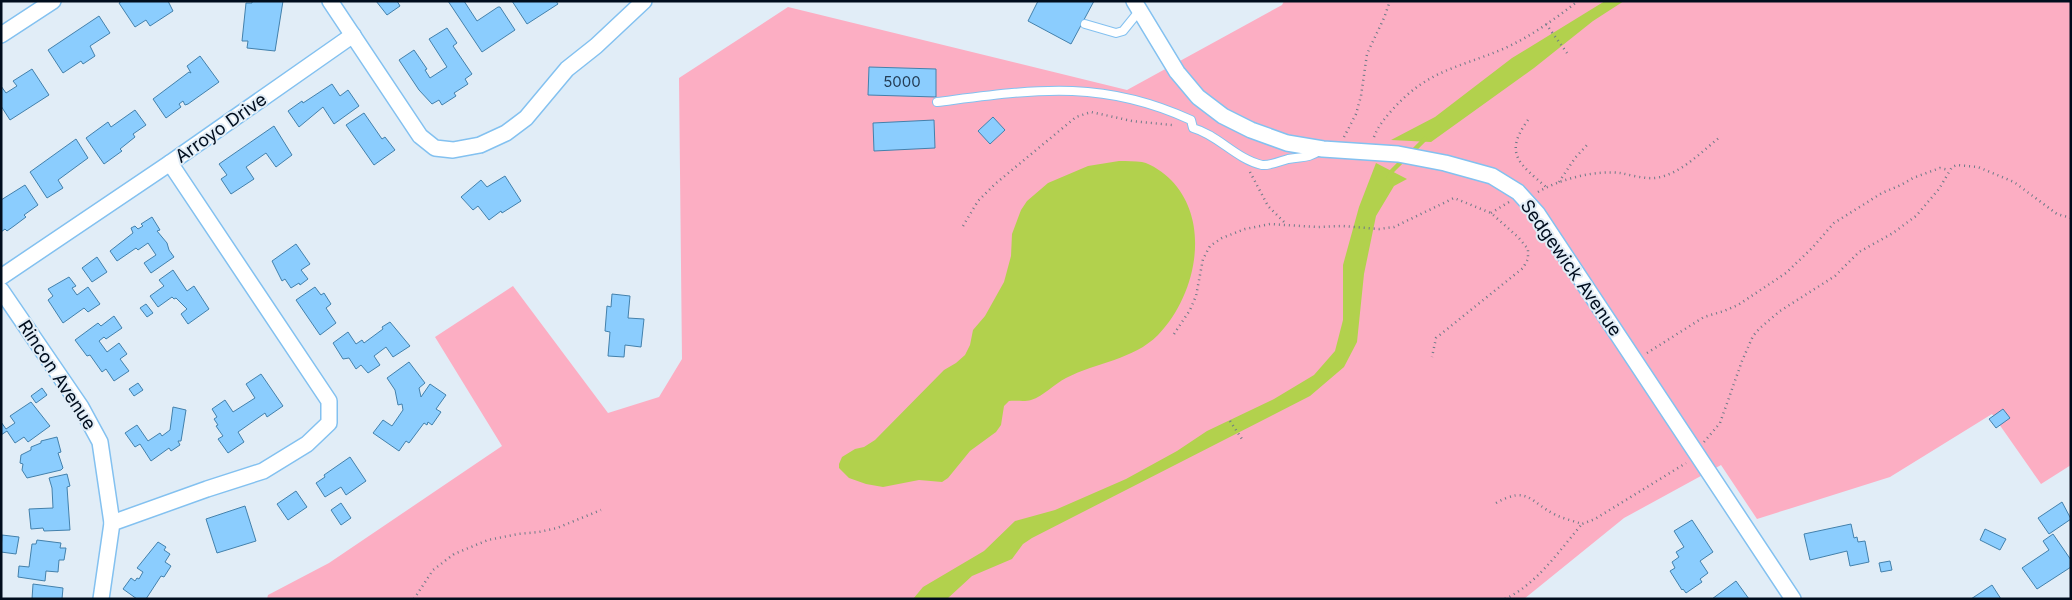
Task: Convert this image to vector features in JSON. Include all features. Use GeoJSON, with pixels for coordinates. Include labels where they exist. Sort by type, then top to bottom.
{"type":"FeatureCollection","features":[{"type":"Feature","properties":{"kind":"street"},"geometry":{"type":"LineString","coordinates":[[1,35],[53,1]]}},
{"type":"Feature","properties":{"kind":"street"},"geometry":{"type":"LineString","coordinates":[[330,1],[420,136],[435,148],[452,150],[480,145],[506,133],[526,118],[567,69],[596,46],[644,1]]}},
{"type":"Feature","properties":{"kind":"street","name":"Sedgewick Avenue"},"geometry":{"type":"LineString","coordinates":[[1137,6],[1177,72],[1198,97],[1223,116],[1251,130],[1287,143],[1330,149],[1398,154],[1445,163],[1492,176],[1524,197],[1636,361],[1793,599]]}},
{"type":"Feature","properties":{"kind":"street","name":"Arroyo Drive"},"geometry":{"type":"LineString","coordinates":[[112,524],[207,489],[263,471],[307,444],[329,423],[329,402],[170,163],[353,35]]}},
{"type":"Feature","properties":{"kind":"street"},"geometry":{"type":"LineString","coordinates":[[1,277],[170,163]]}},
{"type":"Feature","properties":{"kind":"street","name":"Rincon Avenue"},"geometry":{"type":"LineString","coordinates":[[1,290],[81,407],[100,442],[112,524]]}},
{"type":"Feature","properties":{"kind":"street"},"geometry":{"type":"LineString","coordinates":[[101,599],[112,524]]}},
{"type":"Feature","properties":{"kind":"lane"},"geometry":{"type":"LineString","coordinates":[[1085,24],[1116,34],[1123,31],[1137,6]]}},
{"type":"Feature","properties":{"kind":"lane"},"geometry":{"type":"LineString","coordinates":[[936,102],[1034,90],[1078,90],[1124,96],[1165,108],[1191,120],[1194,128],[1206,132],[1241,155],[1263,165],[1292,159],[1309,158],[1330,149]]}},
{"type":"Feature","properties":{"kind":"path"},"geometry":{"type":"LineString","coordinates":[[1330,149],[1356,114],[1361,96],[1367,54],[1390,1]]}},
{"type":"Feature","properties":{"kind":"path"},"geometry":{"type":"LineString","coordinates":[[1370,152],[1378,126],[1403,98],[1428,78],[1504,48],[1546,24],[1578,1]]}},
{"type":"Feature","properties":{"kind":"path"},"geometry":{"type":"LineString","coordinates":[[1546,24],[1568,52]]}},
{"type":"Feature","properties":{"kind":"path"},"geometry":{"type":"LineString","coordinates":[[963,226],[978,201],[995,184],[1076,117],[1091,112],[1132,121],[1158,125],[1186,125],[1194,128]]}},
{"type":"Feature","properties":{"kind":"path"},"geometry":{"type":"LineString","coordinates":[[1528,120],[1519,132],[1515,143],[1516,156],[1520,164],[1546,187]]}},
{"type":"Feature","properties":{"kind":"path"},"geometry":{"type":"LineString","coordinates":[[1491,213],[1508,203],[1533,195],[1546,187],[1592,174],[1618,173],[1654,178],[1666,175],[1682,167],[1720,137]]}},
{"type":"Feature","properties":{"kind":"path"},"geometry":{"type":"LineString","coordinates":[[1558,183],[1587,145]]}},
{"type":"Feature","properties":{"kind":"path"},"geometry":{"type":"LineString","coordinates":[[1241,155],[1268,206],[1286,224]]}},
{"type":"Feature","properties":{"kind":"path"},"geometry":{"type":"LineString","coordinates":[[1505,599],[1519,592],[1544,569],[1582,524],[1596,519],[1688,461],[1720,423],[1742,361],[1753,336],[1760,328],[1780,311],[1835,276],[1859,252],[1892,233],[1916,216],[1939,190],[1949,170],[1957,166],[1978,167],[2014,182],[2057,214],[2071,218]]}},
{"type":"Feature","properties":{"kind":"path"},"geometry":{"type":"LineString","coordinates":[[1636,361],[1704,317],[1724,311],[1738,304],[1786,273],[1834,223],[1882,193],[1913,178],[1940,168],[1949,170]]}},
{"type":"Feature","properties":{"kind":"path"},"geometry":{"type":"LineString","coordinates":[[1174,334],[1190,310],[1196,296],[1203,259],[1210,246],[1222,238],[1245,229],[1270,224],[1317,228],[1357,227],[1379,229],[1394,227],[1454,198],[1491,213],[1518,237],[1528,249],[1528,259],[1523,268],[1436,338],[1432,358]]}},
{"type":"Feature","properties":{"kind":"path"},"geometry":{"type":"LineString","coordinates":[[1230,421],[1242,439]]}},
{"type":"Feature","properties":{"kind":"path"},"geometry":{"type":"LineString","coordinates":[[1496,503],[1509,496],[1521,494],[1532,498],[1556,514],[1582,524]]}},
{"type":"Feature","properties":{"kind":"path"},"geometry":{"type":"LineString","coordinates":[[414,599],[433,570],[454,554],[488,540],[557,528],[602,510]]}},
{"type":"Feature","properties":{"kind":"shaded area"},"geometry":{"type":"Polygon","coordinates":[[[1284,1],[2071,1],[2071,465],[2041,484],[1992,414],[1890,477],[1757,519],[1721,465],[1624,518],[1524,599],[267,599],[268,595],[329,563],[502,446],[435,337],[513,286],[608,413],[659,397],[682,359],[679,78],[788,7],[1127,90],[1282,5],[1284,1]]]}},
{"type":"Feature","properties":{"kind":"shaded area"},"geometry":{"type":"Polygon","coordinates":[[[1605,1],[1624,1],[1593,21],[1534,68],[1431,142],[1391,140],[1435,117],[1512,58],[1605,1]]]}},
{"type":"Feature","properties":{"kind":"shaded area"},"geometry":{"type":"Polygon","coordinates":[[[1119,161],[1142,162],[1161,172],[1171,180],[1184,197],[1192,216],[1195,237],[1194,259],[1190,280],[1182,300],[1171,319],[1158,335],[1137,350],[1066,378],[1036,398],[1028,401],[1009,401],[1004,406],[1001,425],[996,432],[970,451],[948,478],[942,482],[919,480],[883,487],[849,478],[839,468],[842,457],[875,440],[944,370],[965,355],[970,345],[973,330],[985,316],[1004,282],[1011,256],[1012,234],[1021,210],[1027,201],[1048,183],[1088,166],[1119,161]]]}},
{"type":"Feature","properties":{"kind":"shaded area"},"geometry":{"type":"Polygon","coordinates":[[[1376,163],[1407,179],[1394,186],[1376,216],[1364,274],[1357,342],[1344,367],[1310,396],[1032,538],[1023,544],[1012,559],[972,576],[947,599],[913,599],[923,587],[984,551],[1015,521],[1055,510],[1126,479],[1177,451],[1207,431],[1274,399],[1314,375],[1335,351],[1343,320],[1343,265],[1359,207],[1376,163]]]}},
{"type":"Feature","properties":{"kind":"building"},"geometry":{"type":"Polygon","coordinates":[[[122,1],[168,1],[173,11],[150,26],[146,20],[135,27],[119,3],[122,1]]]}},
{"type":"Feature","properties":{"kind":"building"},"geometry":{"type":"Polygon","coordinates":[[[252,1],[283,1],[275,51],[247,48],[248,41],[242,41],[246,3],[252,3],[252,1]]]}},
{"type":"Feature","properties":{"kind":"building"},"geometry":{"type":"Polygon","coordinates":[[[376,1],[397,1],[400,6],[387,15],[376,1]]]}},
{"type":"Feature","properties":{"kind":"building"},"geometry":{"type":"Polygon","coordinates":[[[448,1],[464,1],[477,21],[500,7],[515,30],[482,52],[448,1]]]}},
{"type":"Feature","properties":{"kind":"building"},"geometry":{"type":"Polygon","coordinates":[[[512,1],[556,1],[558,4],[527,24],[512,1]]]}},
{"type":"Feature","properties":{"kind":"building"},"geometry":{"type":"Polygon","coordinates":[[[1038,1],[1094,1],[1071,44],[1028,21],[1038,1]]]}},
{"type":"Feature","properties":{"kind":"building"},"geometry":{"type":"Polygon","coordinates":[[[99,16],[110,33],[90,46],[95,56],[83,64],[81,61],[63,73],[48,50],[99,16]]]}},
{"type":"Feature","properties":{"kind":"building"},"geometry":{"type":"Polygon","coordinates":[[[447,28],[457,43],[453,46],[472,74],[465,79],[468,84],[454,93],[456,96],[442,105],[439,100],[432,104],[419,90],[399,60],[414,50],[427,69],[425,70],[430,78],[447,67],[429,39],[447,28]]]}},
{"type":"Feature","properties":{"kind":"building"},"geometry":{"type":"Polygon","coordinates":[[[200,56],[219,82],[188,104],[185,105],[183,101],[179,104],[181,107],[166,118],[153,99],[189,72],[191,73],[187,66],[200,56]]]}},
{"type":"Feature","properties":{"kind":"building"},"geometry":{"type":"Polygon","coordinates":[[[869,67],[936,69],[936,97],[868,95],[869,67]]]}},
{"type":"Feature","properties":{"kind":"building"},"geometry":{"type":"Polygon","coordinates":[[[32,69],[49,95],[10,120],[1,106],[1,86],[6,93],[17,86],[13,81],[32,69]]]}},
{"type":"Feature","properties":{"kind":"building"},"geometry":{"type":"Polygon","coordinates":[[[332,84],[340,96],[348,90],[359,106],[334,124],[323,107],[299,127],[288,111],[332,84]]]}},
{"type":"Feature","properties":{"kind":"building"},"geometry":{"type":"Polygon","coordinates":[[[135,110],[146,125],[133,134],[135,137],[120,149],[122,151],[104,164],[86,138],[108,122],[111,127],[135,110]]]}},
{"type":"Feature","properties":{"kind":"building"},"geometry":{"type":"Polygon","coordinates":[[[364,113],[382,139],[385,137],[395,150],[374,165],[346,125],[364,113]]]}},
{"type":"Feature","properties":{"kind":"building"},"geometry":{"type":"Polygon","coordinates":[[[993,117],[1005,130],[990,144],[978,131],[993,117]]]}},
{"type":"Feature","properties":{"kind":"building"},"geometry":{"type":"Polygon","coordinates":[[[934,120],[935,148],[874,151],[873,123],[934,120]]]}},
{"type":"Feature","properties":{"kind":"building"},"geometry":{"type":"Polygon","coordinates":[[[274,126],[292,155],[276,167],[266,153],[246,167],[254,179],[231,194],[221,179],[227,175],[219,164],[274,126]]]}},
{"type":"Feature","properties":{"kind":"building"},"geometry":{"type":"Polygon","coordinates":[[[76,139],[88,158],[58,180],[63,188],[47,198],[30,172],[76,139]]]}},
{"type":"Feature","properties":{"kind":"building"},"geometry":{"type":"Polygon","coordinates":[[[505,176],[521,201],[502,213],[501,211],[489,220],[478,206],[473,210],[461,197],[481,180],[487,187],[505,176]]]}},
{"type":"Feature","properties":{"kind":"building"},"geometry":{"type":"Polygon","coordinates":[[[25,185],[38,205],[24,215],[26,217],[14,226],[7,231],[5,229],[1,232],[1,200],[25,185]]]}},
{"type":"Feature","properties":{"kind":"building"},"geometry":{"type":"Polygon","coordinates":[[[152,217],[160,230],[157,231],[167,243],[174,257],[151,273],[144,263],[156,255],[148,243],[138,250],[136,248],[117,261],[110,251],[133,233],[131,228],[135,226],[138,229],[143,226],[141,224],[152,217]]]}},
{"type":"Feature","properties":{"kind":"building"},"geometry":{"type":"Polygon","coordinates":[[[296,244],[310,264],[301,270],[308,279],[300,285],[299,283],[291,288],[285,279],[282,281],[272,261],[296,244]]]}},
{"type":"Feature","properties":{"kind":"building"},"geometry":{"type":"Polygon","coordinates":[[[97,257],[107,272],[92,282],[82,268],[97,257]]]}},
{"type":"Feature","properties":{"kind":"building"},"geometry":{"type":"Polygon","coordinates":[[[173,270],[187,291],[194,286],[209,309],[188,324],[181,314],[187,309],[176,298],[172,297],[158,307],[150,296],[164,286],[159,280],[173,270]]]}},
{"type":"Feature","properties":{"kind":"building"},"geometry":{"type":"Polygon","coordinates":[[[69,277],[76,286],[72,288],[77,295],[88,287],[100,304],[88,312],[84,308],[63,323],[48,300],[53,296],[48,289],[69,277]]]}},
{"type":"Feature","properties":{"kind":"building"},"geometry":{"type":"Polygon","coordinates":[[[315,287],[321,295],[324,293],[331,304],[326,308],[336,323],[320,335],[296,300],[315,287]]]}},
{"type":"Feature","properties":{"kind":"building"},"geometry":{"type":"Polygon","coordinates":[[[612,294],[630,296],[628,318],[644,319],[641,347],[625,345],[624,357],[608,356],[610,332],[605,331],[607,306],[611,307],[612,294]]]}},
{"type":"Feature","properties":{"kind":"building"},"geometry":{"type":"Polygon","coordinates":[[[146,304],[153,313],[147,317],[140,308],[146,304]]]}},
{"type":"Feature","properties":{"kind":"building"},"geometry":{"type":"Polygon","coordinates":[[[114,316],[122,328],[106,339],[104,337],[99,341],[107,352],[119,343],[127,354],[120,359],[129,371],[114,381],[106,369],[102,372],[90,355],[87,356],[75,340],[98,323],[101,326],[114,316]]]}},
{"type":"Feature","properties":{"kind":"building"},"geometry":{"type":"Polygon","coordinates":[[[390,322],[410,346],[393,357],[386,347],[374,356],[380,365],[368,373],[361,365],[356,369],[349,358],[343,359],[333,343],[348,332],[356,344],[362,340],[364,343],[390,322]]]}},
{"type":"Feature","properties":{"kind":"building"},"geometry":{"type":"Polygon","coordinates":[[[409,362],[425,383],[419,388],[421,397],[430,384],[446,395],[436,409],[441,412],[432,425],[428,422],[427,425],[424,423],[409,443],[406,441],[399,451],[373,433],[383,420],[392,426],[403,410],[402,404],[398,405],[395,390],[387,378],[409,362]]]}},
{"type":"Feature","properties":{"kind":"building"},"geometry":{"type":"Polygon","coordinates":[[[261,374],[283,406],[267,417],[265,413],[238,432],[244,442],[228,453],[218,439],[223,436],[216,426],[218,425],[214,419],[217,417],[212,409],[225,400],[233,412],[255,398],[246,384],[261,374]]]}},
{"type":"Feature","properties":{"kind":"building"},"geometry":{"type":"Polygon","coordinates":[[[138,383],[143,390],[134,396],[129,389],[138,383]]]}},
{"type":"Feature","properties":{"kind":"building"},"geometry":{"type":"Polygon","coordinates":[[[42,388],[47,395],[36,403],[31,396],[42,388]]]}},
{"type":"Feature","properties":{"kind":"building"},"geometry":{"type":"Polygon","coordinates":[[[31,402],[50,426],[28,442],[24,437],[15,443],[7,431],[1,435],[1,422],[6,429],[15,423],[10,416],[31,402]]]}},
{"type":"Feature","properties":{"kind":"building"},"geometry":{"type":"Polygon","coordinates":[[[173,407],[186,410],[181,441],[178,441],[180,445],[171,451],[169,448],[151,461],[140,444],[135,447],[125,433],[137,425],[148,441],[160,433],[162,436],[170,430],[173,407]]]}},
{"type":"Feature","properties":{"kind":"building"},"geometry":{"type":"Polygon","coordinates":[[[2003,409],[2010,418],[1996,428],[1989,419],[2003,409]]]}},
{"type":"Feature","properties":{"kind":"building"},"geometry":{"type":"Polygon","coordinates":[[[57,437],[61,452],[58,453],[63,468],[27,478],[22,470],[23,464],[20,463],[21,455],[31,450],[31,447],[41,443],[41,441],[57,437]]]}},
{"type":"Feature","properties":{"kind":"building"},"geometry":{"type":"Polygon","coordinates":[[[350,457],[366,481],[346,495],[341,487],[325,497],[316,483],[350,457]]]}},
{"type":"Feature","properties":{"kind":"building"},"geometry":{"type":"Polygon","coordinates":[[[67,474],[70,486],[67,487],[70,530],[44,531],[43,528],[31,529],[29,509],[53,508],[52,488],[49,478],[67,474]]]}},
{"type":"Feature","properties":{"kind":"building"},"geometry":{"type":"Polygon","coordinates":[[[296,491],[307,507],[288,520],[277,504],[296,491]]]}},
{"type":"Feature","properties":{"kind":"building"},"geometry":{"type":"Polygon","coordinates":[[[2062,502],[2071,519],[2049,534],[2038,518],[2062,502]]]}},
{"type":"Feature","properties":{"kind":"building"},"geometry":{"type":"Polygon","coordinates":[[[341,503],[351,518],[341,525],[331,510],[341,503]]]}},
{"type":"Feature","properties":{"kind":"building"},"geometry":{"type":"Polygon","coordinates":[[[245,506],[256,541],[217,553],[206,519],[245,506]]]}},
{"type":"Feature","properties":{"kind":"building"},"geometry":{"type":"Polygon","coordinates":[[[1692,520],[1713,552],[1700,561],[1708,573],[1700,579],[1702,582],[1686,593],[1670,571],[1675,568],[1672,562],[1679,557],[1676,552],[1684,547],[1674,531],[1692,520]]]}},
{"type":"Feature","properties":{"kind":"building"},"geometry":{"type":"Polygon","coordinates":[[[1851,524],[1854,538],[1857,537],[1858,542],[1865,541],[1869,562],[1850,566],[1847,551],[1810,560],[1804,534],[1851,524]]]}},
{"type":"Feature","properties":{"kind":"building"},"geometry":{"type":"Polygon","coordinates":[[[1985,529],[2006,539],[2000,550],[1980,540],[1985,529]]]}},
{"type":"Feature","properties":{"kind":"building"},"geometry":{"type":"Polygon","coordinates":[[[2053,534],[2071,560],[2071,567],[2037,589],[2022,568],[2049,550],[2043,541],[2053,534]]]}},
{"type":"Feature","properties":{"kind":"building"},"geometry":{"type":"Polygon","coordinates":[[[2,535],[19,537],[16,554],[1,552],[2,535]]]}},
{"type":"Feature","properties":{"kind":"building"},"geometry":{"type":"Polygon","coordinates":[[[37,540],[61,543],[60,548],[66,548],[64,560],[59,560],[58,572],[46,571],[45,581],[18,577],[19,566],[29,567],[32,544],[36,544],[37,540]]]}},
{"type":"Feature","properties":{"kind":"building"},"geometry":{"type":"Polygon","coordinates":[[[158,542],[166,547],[164,550],[170,554],[165,562],[171,566],[164,577],[161,576],[146,599],[137,599],[123,589],[131,578],[135,581],[137,578],[139,579],[143,572],[137,568],[158,542]]]}},
{"type":"Feature","properties":{"kind":"building"},"geometry":{"type":"Polygon","coordinates":[[[1890,561],[1892,570],[1881,572],[1879,563],[1890,561]]]}},
{"type":"Feature","properties":{"kind":"building"},"geometry":{"type":"Polygon","coordinates":[[[1736,581],[1749,599],[1712,599],[1736,581]]]}},
{"type":"Feature","properties":{"kind":"building"},"geometry":{"type":"Polygon","coordinates":[[[33,584],[63,588],[62,599],[32,599],[33,584]]]}},
{"type":"Feature","properties":{"kind":"building"},"geometry":{"type":"Polygon","coordinates":[[[1992,585],[2001,599],[1971,599],[1992,585]]]}},
{"type":"Feature","properties":{"kind":"waterway"},"geometry":{"type":"LineString","coordinates":[[1411,153],[1425,139]]}},
{"type":"Feature","properties":{"kind":"waterway"},"geometry":{"type":"LineString","coordinates":[[1389,177],[1392,171],[1405,158]]}}]}
